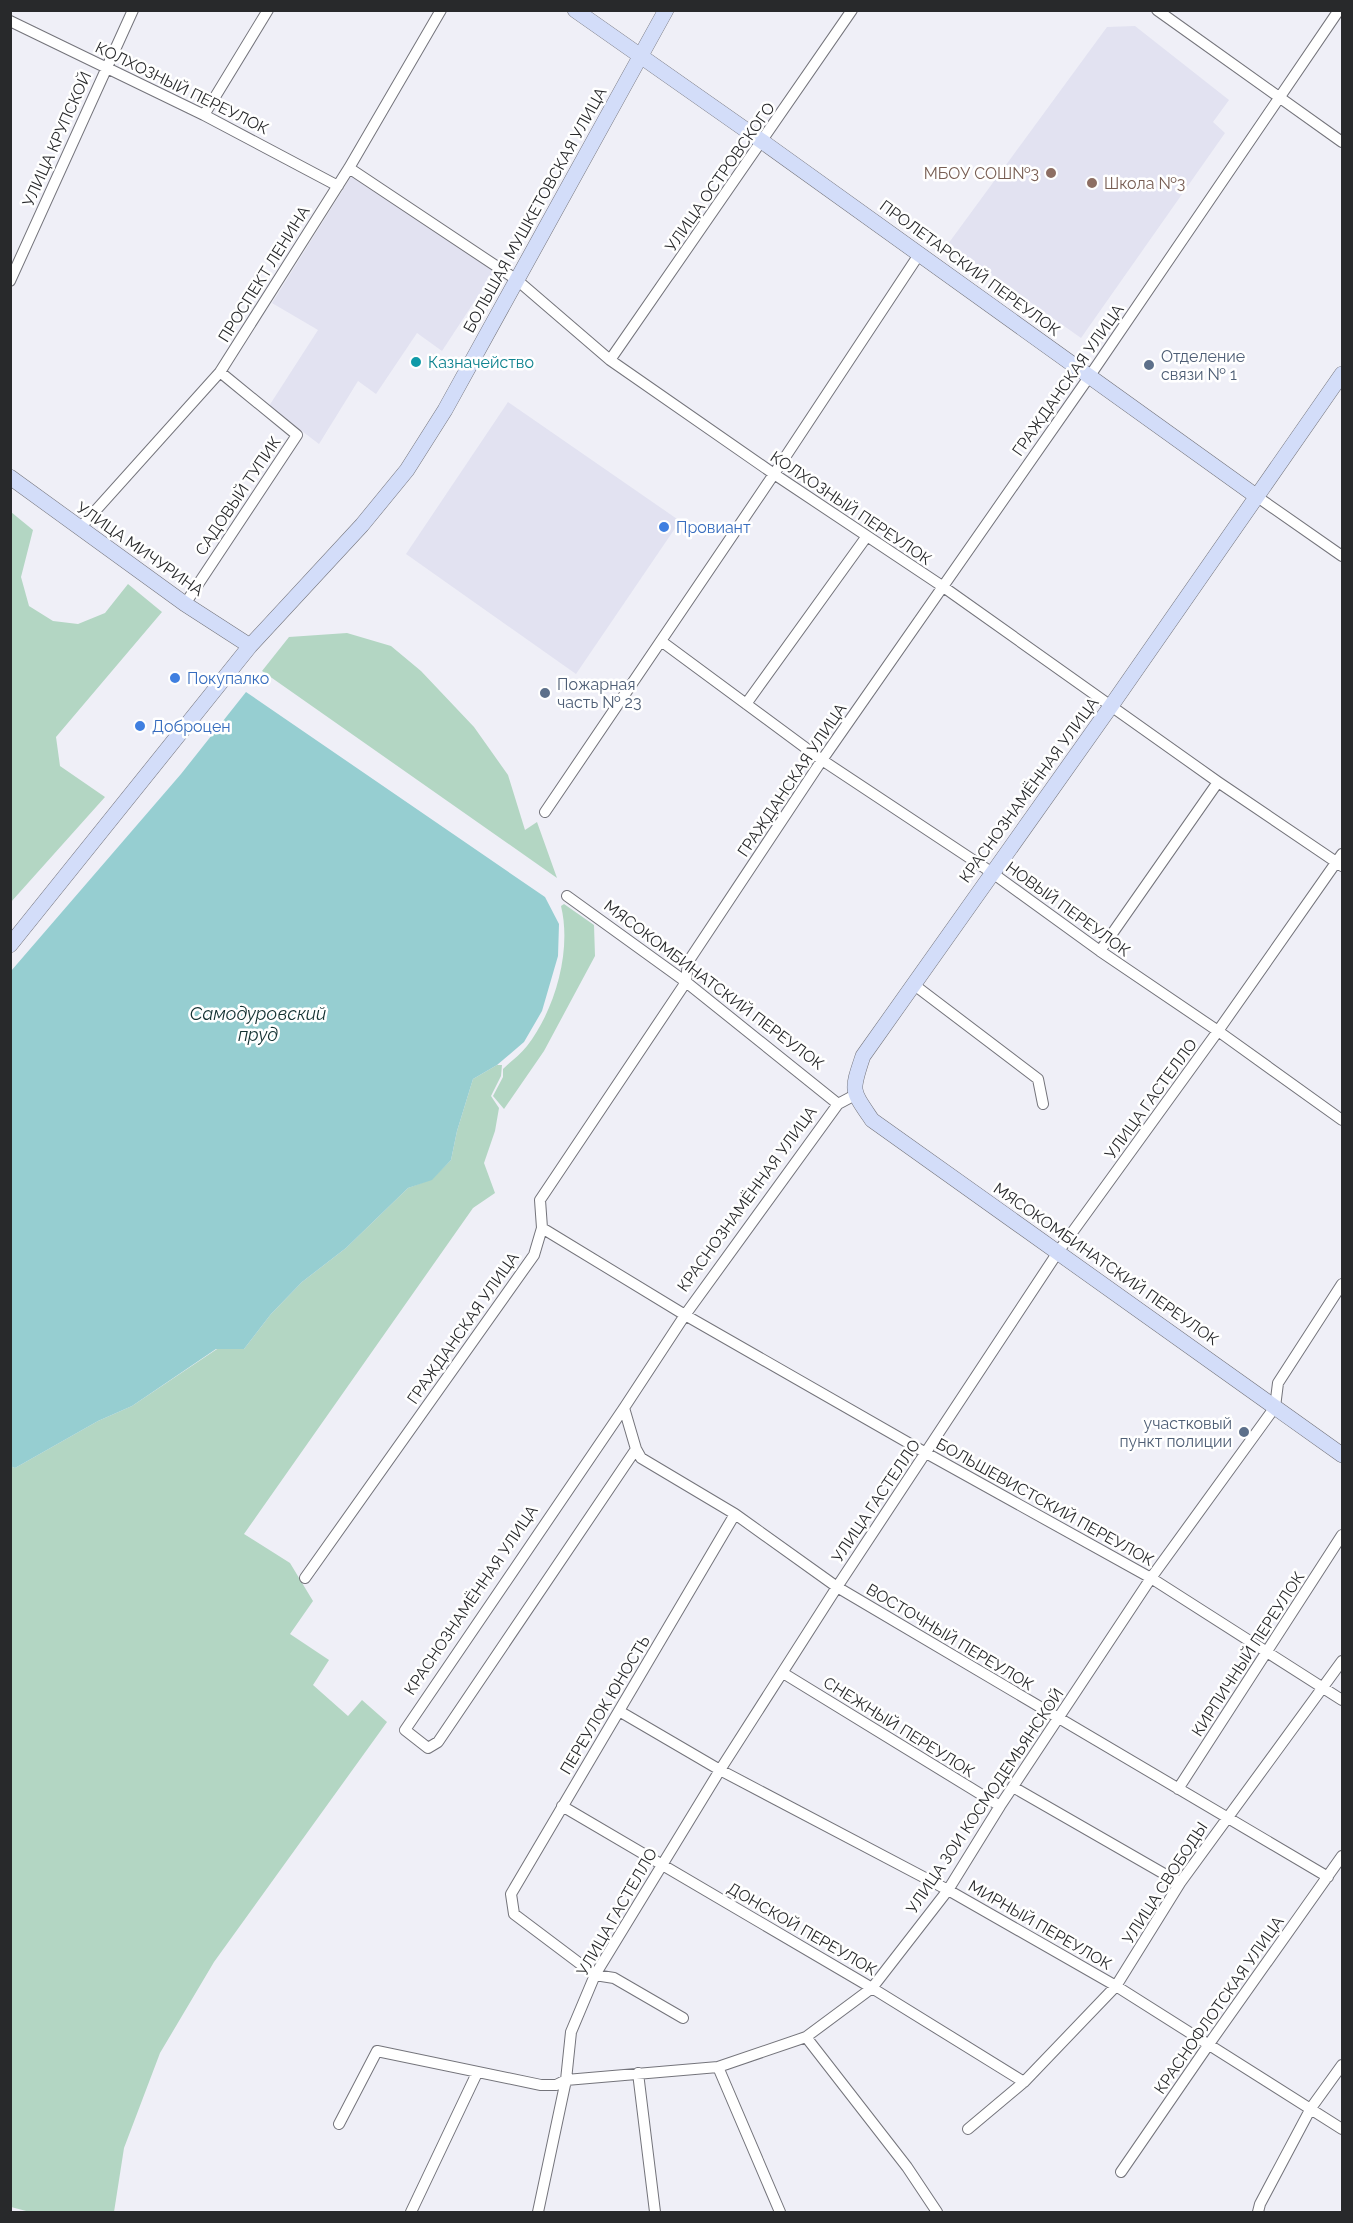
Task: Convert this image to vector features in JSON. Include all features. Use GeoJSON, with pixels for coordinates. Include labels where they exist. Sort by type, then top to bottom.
{"type":"FeatureCollection","features":[{"type":"Feature","properties":{"kind":"main road","name":"ПРОЛЕТАРСКИЙ ПЕРЕУЛОК"},"geometry":{"type":"LineString","coordinates":[[575,10],[764,141],[1256,496]]}},
{"type":"Feature","properties":{"kind":"main road","name":"БОЛЬШАЯ МУШКЕТОВСКАЯ УЛИЦА"},"geometry":{"type":"LineString","coordinates":[[10,945],[250,646],[362,525],[407,470],[444,410],[666,10]]}},
{"type":"Feature","properties":{"kind":"main road","name":"КРАСНОЗНАМЁННАЯ УЛИЦА"},"geometry":{"type":"LineString","coordinates":[[855,1095],[854,1082],[863,1056],[1342,374]]}},
{"type":"Feature","properties":{"kind":"main road","name":"УЛИЦА МИЧУРИНА"},"geometry":{"type":"LineString","coordinates":[[10,477],[185,604],[250,646]]}},
{"type":"Feature","properties":{"kind":"main road","name":"МЯСОКОМБИНАТСКИЙ ПЕРЕУЛОК"},"geometry":{"type":"LineString","coordinates":[[855,1095],[872,1120],[1342,1455]]}},
{"type":"Feature","properties":{"kind":"street","name":"УЛИЦА КРУПСКОЙ"},"geometry":{"type":"LineString","coordinates":[[10,281],[133,10]]}},
{"type":"Feature","properties":{"kind":"street"},"geometry":{"type":"LineString","coordinates":[[204,115],[268,10]]}},
{"type":"Feature","properties":{"kind":"street","name":"ПРОСПЕКТ ЛЕНИНА"},"geometry":{"type":"LineString","coordinates":[[79,529],[220,372],[349,168],[441,10]]}},
{"type":"Feature","properties":{"kind":"street","name":"УЛИЦА ОСТРОВСКОГО"},"geometry":{"type":"LineString","coordinates":[[610,360],[764,141],[852,10]]}},
{"type":"Feature","properties":{"kind":"street"},"geometry":{"type":"LineString","coordinates":[[1157,10],[1342,142]]}},
{"type":"Feature","properties":{"kind":"street","name":"ГРАЖДАНСКАЯ УЛИЦА"},"geometry":{"type":"LineString","coordinates":[[305,1578],[534,1255],[542,1228],[540,1200],[686,982],[688,962],[822,760],[1089,377],[1339,10]]}},
{"type":"Feature","properties":{"kind":"street","name":"КОЛХОЗНЫЙ ПЕРЕУЛОК"},"geometry":{"type":"LineString","coordinates":[[10,21],[204,115],[338,186]]}},
{"type":"Feature","properties":{"kind":"street","name":"КОЛХОЗНЫЙ ПЕРЕУЛОК"},"geometry":{"type":"LineString","coordinates":[[349,168],[517,280],[610,360],[774,474],[942,586],[1218,782],[1341,861]]}},
{"type":"Feature","properties":{"kind":"street"},"geometry":{"type":"LineString","coordinates":[[545,812],[774,474],[920,253]]}},
{"type":"Feature","properties":{"kind":"street","name":"САДОВЫЙ ТУПИК"},"geometry":{"type":"LineString","coordinates":[[185,604],[297,435],[220,372]]}},
{"type":"Feature","properties":{"kind":"street","name":"ПРОЛЕТАРСКИЙ ПЕРЕУЛОК"},"geometry":{"type":"LineString","coordinates":[[1256,496],[1342,556]]}},
{"type":"Feature","properties":{"kind":"street"},"geometry":{"type":"LineString","coordinates":[[746,704],[867,536]]}},
{"type":"Feature","properties":{"kind":"street","name":"НОВЫЙ ПЕРЕУЛОК"},"geometry":{"type":"LineString","coordinates":[[661,641],[822,760],[991,872],[1342,1120]]}},
{"type":"Feature","properties":{"kind":"street"},"geometry":{"type":"LineString","coordinates":[[1100,951],[1218,782]]}},
{"type":"Feature","properties":{"kind":"street","name":"УЛИЦА ГАСТЕЛЛО"},"geometry":{"type":"LineString","coordinates":[[538,2212],[566,2080],[571,2032],[595,1975],[720,1770],[837,1587],[1058,1252],[1341,861]]}},
{"type":"Feature","properties":{"kind":"street","name":"МЯСОКОМБИНАТСКИЙ ПЕРЕУЛОК"},"geometry":{"type":"LineString","coordinates":[[567,896],[686,982],[838,1104]]}},
{"type":"Feature","properties":{"kind":"street"},"geometry":{"type":"LineString","coordinates":[[913,984],[1038,1079],[1043,1104]]}},
{"type":"Feature","properties":{"kind":"street","name":"КРАСНОЗНАМЁННАЯ УЛИЦА"},"geometry":{"type":"LineString","coordinates":[[636,1449],[438,1742],[428,1748],[422,1744],[405,1730],[685,1315],[838,1104],[855,1095]]}},
{"type":"Feature","properties":{"kind":"street","name":"БОЛЬШЕВИСТСКИЙ ПЕРЕУЛОК"},"geometry":{"type":"LineString","coordinates":[[542,1228],[685,1315],[1151,1578],[1342,1700]]}},
{"type":"Feature","properties":{"kind":"street","name":"УЛИЦА ЗОИ КОСМОДЕМЬЯНСКОЙ"},"geometry":{"type":"LineString","coordinates":[[339,2124],[377,2051],[541,2085],[556,2085],[566,2080],[718,2067],[806,2037],[872,1988],[948,1890],[999,1806],[1151,1578],[1275,1407],[1278,1383],[1342,1284]]}},
{"type":"Feature","properties":{"kind":"street"},"geometry":{"type":"LineString","coordinates":[[624,1408],[636,1449]]}},
{"type":"Feature","properties":{"kind":"street","name":"ВОСТОЧНЫЙ ПЕРЕУЛОК"},"geometry":{"type":"LineString","coordinates":[[636,1449],[640,1458],[735,1514],[837,1587],[1328,1877]]}},
{"type":"Feature","properties":{"kind":"street","name":"ПЕРЕУЛОК ЮНОСТЬ"},"geometry":{"type":"LineString","coordinates":[[595,1975],[514,1914],[511,1894],[735,1514]]}},
{"type":"Feature","properties":{"kind":"street","name":"КИРПИЧНЫЙ ПЕРЕУЛОК"},"geometry":{"type":"LineString","coordinates":[[1179,1788],[1342,1535]]}},
{"type":"Feature","properties":{"kind":"street","name":"УЛИЦА СВОБОДЫ"},"geometry":{"type":"LineString","coordinates":[[968,2129],[1024,2082],[1116,1986],[1180,1883],[1342,1661]]}},
{"type":"Feature","properties":{"kind":"street","name":"СНЕЖНЫЙ ПЕРЕУЛОК"},"geometry":{"type":"LineString","coordinates":[[783,1673],[999,1806]]}},
{"type":"Feature","properties":{"kind":"street","name":"МИРНЫЙ ПЕРЕУЛОК"},"geometry":{"type":"LineString","coordinates":[[619,1711],[720,1770],[948,1890],[1116,1986],[1342,2129]]}},
{"type":"Feature","properties":{"kind":"street"},"geometry":{"type":"LineString","coordinates":[[1013,1787],[1180,1883]]}},
{"type":"Feature","properties":{"kind":"street","name":"ДОНСКОЙ ПЕРЕУЛОК"},"geometry":{"type":"LineString","coordinates":[[562,1806],[872,1988],[1024,2082]]}},
{"type":"Feature","properties":{"kind":"street","name":"КРАСНОФЛОТСКАЯ УЛИЦА"},"geometry":{"type":"LineString","coordinates":[[1121,2172],[1342,1856]]}},
{"type":"Feature","properties":{"kind":"street"},"geometry":{"type":"LineString","coordinates":[[595,1975],[614,1978],[683,2018]]}},
{"type":"Feature","properties":{"kind":"street"},"geometry":{"type":"LineString","coordinates":[[806,2037],[907,2168],[937,2212]]}},
{"type":"Feature","properties":{"kind":"street"},"geometry":{"type":"LineString","coordinates":[[1259,2208],[1311,2108],[1342,2065]]}},
{"type":"Feature","properties":{"kind":"street"},"geometry":{"type":"LineString","coordinates":[[718,2067],[780,2212]]}},
{"type":"Feature","properties":{"kind":"street"},"geometry":{"type":"LineString","coordinates":[[411,2212],[477,2073]]}},
{"type":"Feature","properties":{"kind":"street"},"geometry":{"type":"LineString","coordinates":[[638,2073],[655,2212]]}},
{"type":"Feature","properties":{"kind":"shaded area","name":"Школа №3"},"geometry":{"type":"Polygon","coordinates":[[[1135,26],[1229,100],[1213,122],[1225,133],[1081,338],[948,244],[1107,27],[1135,26]]]}},
{"type":"Feature","properties":{"kind":"shaded area"},"geometry":{"type":"Polygon","coordinates":[[[352,175],[495,270],[442,351],[417,333],[376,394],[358,381],[319,444],[269,406],[318,330],[272,303],[352,175]]]}},
{"type":"Feature","properties":{"kind":"shaded area"},"geometry":{"type":"Polygon","coordinates":[[[508,402],[680,521],[576,674],[406,554],[508,402]]]}},
{"type":"Feature","properties":{"kind":"green space"},"geometry":{"type":"Polygon","coordinates":[[[11,512],[33,530],[21,577],[29,606],[53,621],[78,624],[105,613],[128,584],[162,612],[56,737],[60,766],[105,797],[11,902],[11,512]]]}},
{"type":"Feature","properties":{"kind":"green space"},"geometry":{"type":"Polygon","coordinates":[[[347,633],[391,646],[421,671],[474,727],[508,775],[525,830],[537,822],[557,878],[262,671],[289,637],[347,633]]]}},
{"type":"Feature","properties":{"kind":"green space"},"geometry":{"type":"Polygon","coordinates":[[[564,904],[594,925],[595,956],[544,1051],[504,1109],[493,1096],[503,1077],[503,1069],[524,1049],[537,1031],[546,1015],[559,979],[564,942],[561,906],[564,904]]]}},
{"type":"Feature","properties":{"kind":"green space"},"geometry":{"type":"Polygon","coordinates":[[[497,1065],[502,1065],[501,1076],[491,1096],[499,1108],[495,1131],[484,1163],[495,1193],[473,1208],[244,1534],[290,1563],[313,1601],[290,1634],[329,1660],[313,1685],[348,1716],[362,1700],[387,1722],[214,1962],[160,2053],[124,2148],[114,2212],[30,2212],[11,2207],[10,1466],[15,1468],[98,1421],[132,1406],[217,1349],[244,1349],[271,1314],[302,1282],[346,1248],[408,1188],[432,1179],[451,1160],[457,1131],[473,1079],[497,1065]]]}},
{"type":"Feature","properties":{"kind":"water","name":"Самодуровский пруд"},"geometry":{"type":"Polygon","coordinates":[[[246,692],[545,897],[559,924],[558,956],[542,1011],[524,1042],[497,1065],[473,1079],[457,1131],[451,1160],[432,1180],[408,1188],[346,1248],[302,1282],[271,1314],[244,1349],[216,1349],[132,1406],[98,1421],[15,1468],[10,1466],[11,971],[181,774],[246,692]]]}},
{"type":"Feature","properties":{"kind":"place","name":"МБОУ СОШ№3"},"geometry":{"type":"Point","coordinates":[1051,173]}},
{"type":"Feature","properties":{"kind":"place","name":"Школа №3"},"geometry":{"type":"Point","coordinates":[1092,183]}},
{"type":"Feature","properties":{"kind":"place","name":"Казначейство"},"geometry":{"type":"Point","coordinates":[416,362]}},
{"type":"Feature","properties":{"kind":"place","name":"Отделение связи № 1"},"geometry":{"type":"Point","coordinates":[1149,365]}},
{"type":"Feature","properties":{"kind":"place","name":"Провиант"},"geometry":{"type":"Point","coordinates":[664,527]}},
{"type":"Feature","properties":{"kind":"place","name":"Покупалко"},"geometry":{"type":"Point","coordinates":[175,678]}},
{"type":"Feature","properties":{"kind":"place","name":"Пожарная часть № 23"},"geometry":{"type":"Point","coordinates":[545,693]}},
{"type":"Feature","properties":{"kind":"place","name":"Доброцен"},"geometry":{"type":"Point","coordinates":[140,726]}},
{"type":"Feature","properties":{"kind":"place","name":"участковый пункт полиции"},"geometry":{"type":"Point","coordinates":[1244,1432]}}]}
